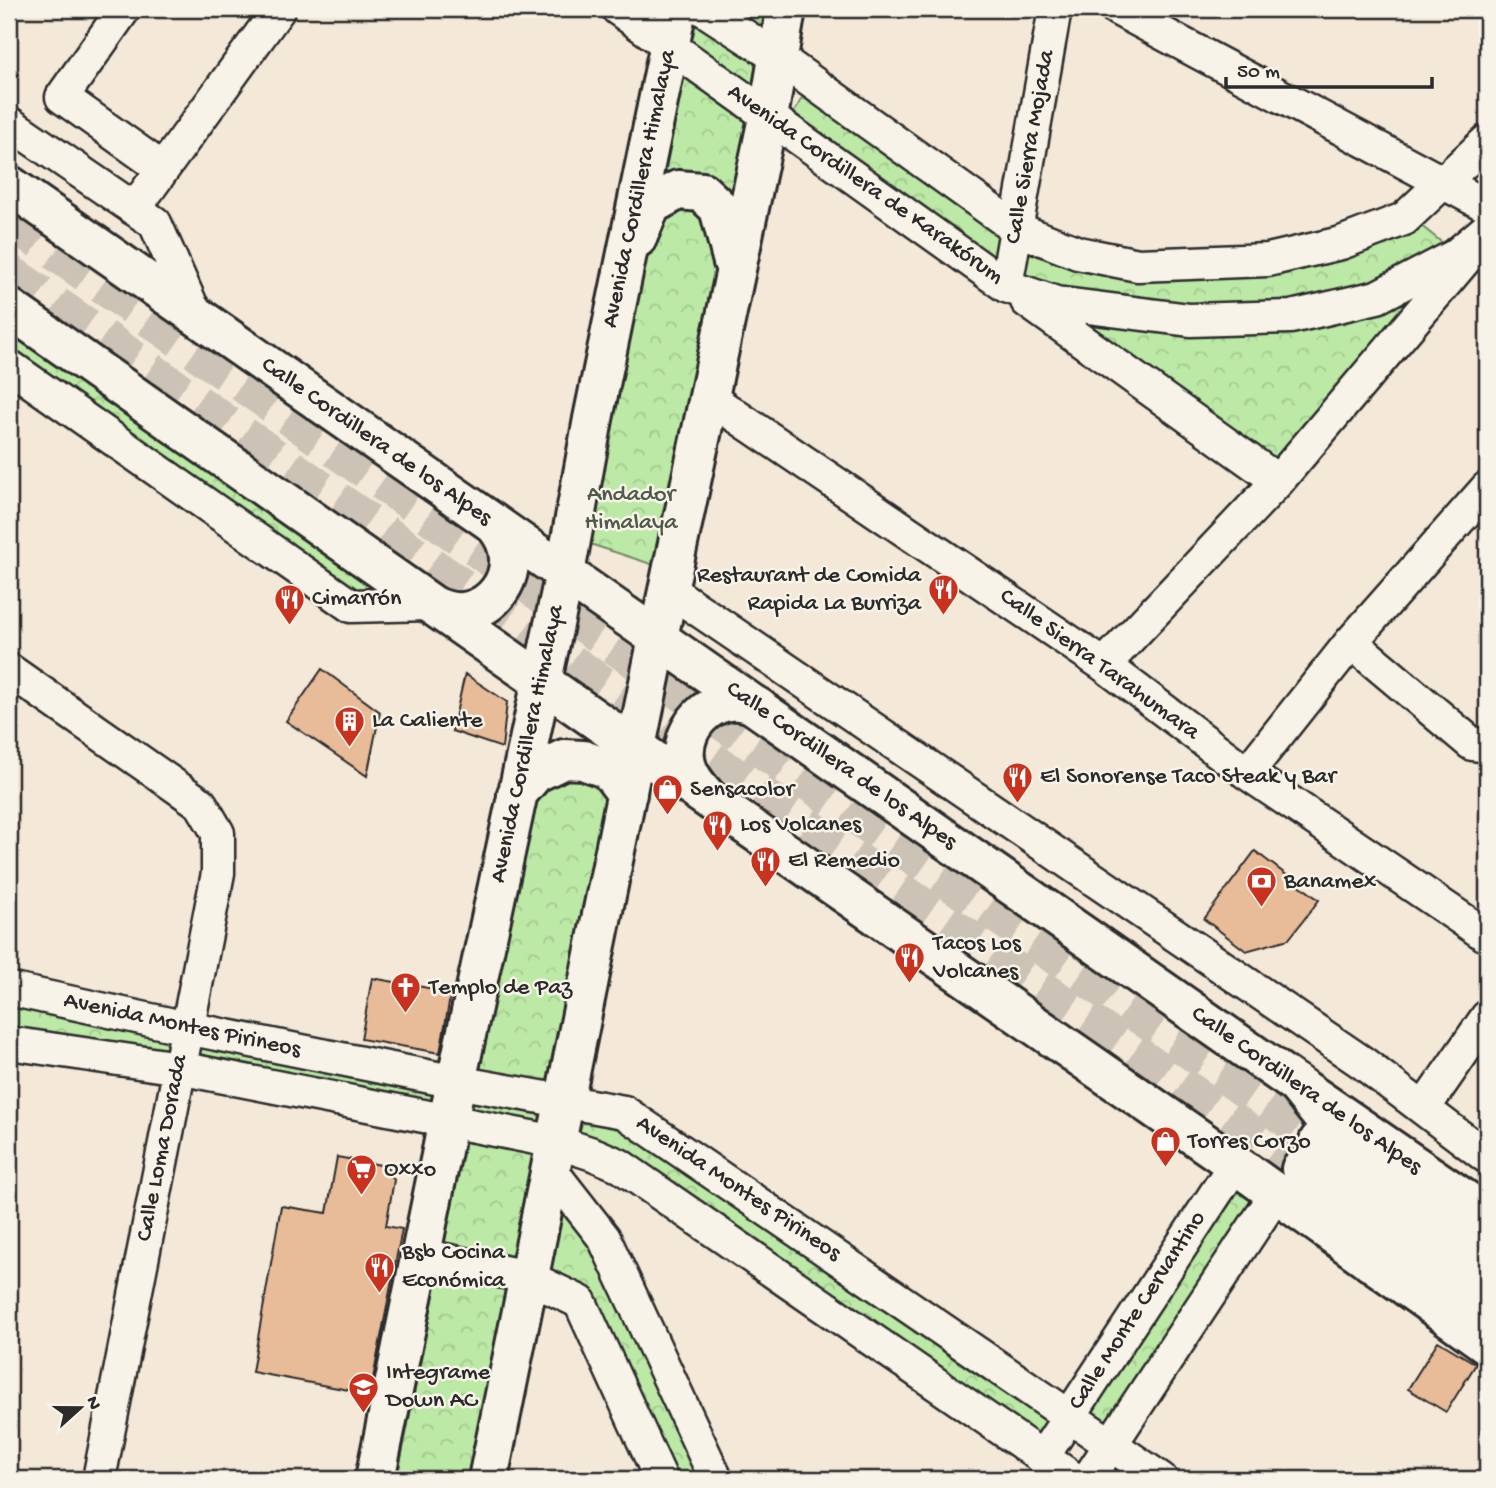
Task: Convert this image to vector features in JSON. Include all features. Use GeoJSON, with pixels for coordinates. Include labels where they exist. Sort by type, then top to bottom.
{"type":"FeatureCollection","features":[{"type":"Feature","properties":{"kind":"main road","name":"Avenida Cordillera Himalaya"},"geometry":{"type":"LineString","coordinates":[[375,1479],[456,1082],[565,573],[593,419],[677,9]]}},
{"type":"Feature","properties":{"kind":"main road"},"geometry":{"type":"LineString","coordinates":[[488,1479],[658,638],[682,598],[708,397],[768,118],[786,9]]}},
{"type":"Feature","properties":{"kind":"main road","name":"Calle Cordillera de los Alpes"},"geometry":{"type":"LineString","coordinates":[[9,185],[1487,1215]]}},
{"type":"Feature","properties":{"kind":"main road"},"geometry":{"type":"LineString","coordinates":[[623,274],[651,205],[678,190],[702,192],[719,208],[735,268]]}},
{"type":"Feature","properties":{"kind":"main road","name":"Calle Cordillera de los Alpes"},"geometry":{"type":"LineString","coordinates":[[9,308],[1235,1164],[1299,1168],[1380,1216],[1487,1300]]}},
{"type":"Feature","properties":{"kind":"main road"},"geometry":{"type":"LineString","coordinates":[[430,604],[442,610],[459,612],[475,609],[497,594],[508,572],[509,555],[501,532],[494,524]]}},
{"type":"Feature","properties":{"kind":"main road"},"geometry":{"type":"LineString","coordinates":[[713,802],[692,779],[686,763],[685,747],[689,732],[704,712],[714,706],[738,701],[750,702],[761,710]]}},
{"type":"Feature","properties":{"kind":"main road"},"geometry":{"type":"LineString","coordinates":[[517,794],[535,773],[564,760],[583,760],[608,769],[627,794]]}},
{"type":"Feature","properties":{"kind":"main road"},"geometry":{"type":"LineString","coordinates":[[1296,1084],[1336,1132],[1380,1216]]}},
{"type":"Feature","properties":{"kind":"main road","name":"Calle Cordillera de los Alpes"},"geometry":{"type":"LineString","coordinates":[[1380,1216],[1487,1260]]}},
{"type":"Feature","properties":{"kind":"main road","name":"Calle Cordillera de los Alpes"},"geometry":{"type":"LineString","coordinates":[[1380,1216],[1487,1345]]}},
{"type":"Feature","properties":{"kind":"street"},"geometry":{"type":"LineString","coordinates":[[124,9],[62,97],[163,169]]}},
{"type":"Feature","properties":{"kind":"street"},"geometry":{"type":"LineString","coordinates":[[135,209],[279,9]]}},
{"type":"Feature","properties":{"kind":"street","name":"Avenida Cordillera de Karakórum"},"geometry":{"type":"LineString","coordinates":[[618,9],[1006,286],[1056,303],[1190,320],[1291,317],[1377,297],[1455,256],[1487,231]]}},
{"type":"Feature","properties":{"kind":"street"},"geometry":{"type":"LineString","coordinates":[[703,9],[777,57],[1017,229],[1078,253],[1138,265],[1268,260],[1341,243],[1404,219],[1487,141]]}},
{"type":"Feature","properties":{"kind":"street","name":"Calle Sierra Mojada"},"geometry":{"type":"LineString","coordinates":[[1006,286],[1055,9]]}},
{"type":"Feature","properties":{"kind":"street"},"geometry":{"type":"LineString","coordinates":[[1117,9],[1487,206]]}},
{"type":"Feature","properties":{"kind":"street"},"geometry":{"type":"LineString","coordinates":[[9,123],[155,223],[196,316]]}},
{"type":"Feature","properties":{"kind":"street"},"geometry":{"type":"LineString","coordinates":[[1104,665],[1278,481],[1487,231]]}},
{"type":"Feature","properties":{"kind":"street"},"geometry":{"type":"LineString","coordinates":[[1006,286],[1278,481]]}},
{"type":"Feature","properties":{"kind":"street"},"geometry":{"type":"LineString","coordinates":[[9,366],[351,606],[430,604]]}},
{"type":"Feature","properties":{"kind":"street","name":"Calle Sierra Tarahumara"},"geometry":{"type":"LineString","coordinates":[[708,397],[1104,665],[1247,773],[1487,936]]}},
{"type":"Feature","properties":{"kind":"street"},"geometry":{"type":"LineString","coordinates":[[1247,773],[1351,642],[1487,488]]}},
{"type":"Feature","properties":{"kind":"street","name":"Calle Cordillera de los Alpes"},"geometry":{"type":"LineString","coordinates":[[682,598],[1363,1063],[1487,1157]]}},
{"type":"Feature","properties":{"kind":"street"},"geometry":{"type":"LineString","coordinates":[[1351,642],[1472,744],[1487,746]]}},
{"type":"Feature","properties":{"kind":"street","name":"Calle Loma Dorada"},"geometry":{"type":"LineString","coordinates":[[9,670],[201,804],[219,833],[218,873],[99,1479]]}},
{"type":"Feature","properties":{"kind":"street","name":"Avenida Montes Pirineos"},"geometry":{"type":"LineString","coordinates":[[9,989],[456,1082],[624,1112],[1161,1479]]}},
{"type":"Feature","properties":{"kind":"street"},"geometry":{"type":"LineString","coordinates":[[1424,1108],[1487,1017]]}},
{"type":"Feature","properties":{"kind":"street","name":"Avenida Montes Pirineos"},"geometry":{"type":"LineString","coordinates":[[9,1043],[179,1068],[449,1120],[553,1155],[593,1154],[619,1165],[1074,1479]]}},
{"type":"Feature","properties":{"kind":"street"},"geometry":{"type":"LineString","coordinates":[[553,1155],[604,1238],[716,1479]]}},
{"type":"Feature","properties":{"kind":"street","name":"Calle Monte Cervantino"},"geometry":{"type":"LineString","coordinates":[[1042,1458],[1235,1164]]}},
{"type":"Feature","properties":{"kind":"street","name":"Calle Monte Cervantino"},"geometry":{"type":"LineString","coordinates":[[1088,1479],[1299,1168]]}},
{"type":"Feature","properties":{"kind":"street"},"geometry":{"type":"LineString","coordinates":[[421,1255],[528,1277],[580,1302],[661,1479]]}},
{"type":"Feature","properties":{"kind":"green space","name":"Andador Himalaya"},"geometry":{"type":"Polygon","coordinates":[[[694,9],[772,9],[660,567],[584,542],[694,9]]]}},
{"type":"Feature","properties":{"kind":"green space"},"geometry":{"type":"Polygon","coordinates":[[[808,87],[1024,241],[1267,272],[1339,260],[1401,236],[1419,224],[1461,258],[1275,472],[791,118],[808,87]]]}},
{"type":"Feature","properties":{"kind":"green space"},"geometry":{"type":"Polygon","coordinates":[[[9,331],[388,596],[354,593],[9,349],[9,331]]]}},
{"type":"Feature","properties":{"kind":"green space"},"geometry":{"type":"Polygon","coordinates":[[[557,777],[590,778],[616,802],[480,1479],[397,1479],[535,790],[557,777]]]}},
{"type":"Feature","properties":{"kind":"green space"},"geometry":{"type":"Polygon","coordinates":[[[9,989],[456,1082],[449,1120],[9,1043],[9,989]]]}},
{"type":"Feature","properties":{"kind":"green space"},"geometry":{"type":"Polygon","coordinates":[[[564,1101],[624,1112],[1070,1415],[1235,1164],[1276,1194],[1111,1444],[1070,1416],[1042,1458],[556,1142],[564,1101]]]}},
{"type":"Feature","properties":{"kind":"green space"},"geometry":{"type":"Polygon","coordinates":[[[550,1169],[716,1479],[661,1479],[580,1302],[528,1277],[550,1169]]]}},
{"type":"Feature","properties":{"kind":"green space"},"geometry":{"type":"Polygon","coordinates":[[[1111,1444],[1161,1479],[1088,1479],[1111,1444]]]}},
{"type":"Feature","properties":{"kind":"building","name":"La Caliente"},"geometry":{"type":"Polygon","coordinates":[[[322,669],[380,712],[367,776],[286,721],[322,669]]]}},
{"type":"Feature","properties":{"kind":"building"},"geometry":{"type":"Polygon","coordinates":[[[465,674],[507,702],[502,748],[452,731],[465,674]]]}},
{"type":"Feature","properties":{"kind":"building","name":"Banamex"},"geometry":{"type":"Polygon","coordinates":[[[1255,851],[1319,900],[1289,939],[1246,951],[1204,919],[1255,851]]]}},
{"type":"Feature","properties":{"kind":"building","name":"Templo de Paz"},"geometry":{"type":"Polygon","coordinates":[[[372,978],[451,992],[440,1053],[361,1039],[372,978]]]}},
{"type":"Feature","properties":{"kind":"building"},"geometry":{"type":"Polygon","coordinates":[[[337,1157],[386,1166],[394,1180],[386,1226],[402,1229],[370,1394],[252,1372],[281,1206],[327,1213],[337,1157]]]}},
{"type":"Feature","properties":{"kind":"building"},"geometry":{"type":"Polygon","coordinates":[[[1438,1341],[1476,1364],[1446,1412],[1408,1389],[1438,1341]]]}},
{"type":"Feature","properties":{"kind":"tunnel"},"geometry":{"type":"LineString","coordinates":[[9,219],[1319,1141]]}},
{"type":"Feature","properties":{"kind":"tunnel"},"geometry":{"type":"LineString","coordinates":[[9,273],[1301,1169]]}},
{"type":"Feature","properties":{"kind":"place","name":"Restaurant de Comida Rapida La Burriza"},"geometry":{"type":"Point","coordinates":[944,617]}},
{"type":"Feature","properties":{"kind":"place","name":"Cimarrón"},"geometry":{"type":"Point","coordinates":[289,626]}},
{"type":"Feature","properties":{"kind":"place","name":"La Caliente"},"geometry":{"type":"Point","coordinates":[349,748]}},
{"type":"Feature","properties":{"kind":"place","name":"El Sonorense Taco Steak y Bar"},"geometry":{"type":"Point","coordinates":[1017,804]}},
{"type":"Feature","properties":{"kind":"place","name":"Sensacolor"},"geometry":{"type":"Point","coordinates":[667,817]}},
{"type":"Feature","properties":{"kind":"place","name":"Los Volcanes"},"geometry":{"type":"Point","coordinates":[717,852]}},
{"type":"Feature","properties":{"kind":"place","name":"El Remedio"},"geometry":{"type":"Point","coordinates":[765,888]}},
{"type":"Feature","properties":{"kind":"place","name":"Banamex"},"geometry":{"type":"Point","coordinates":[1261,909]}},
{"type":"Feature","properties":{"kind":"place","name":"Tacos Los Volcanes"},"geometry":{"type":"Point","coordinates":[910,985]}},
{"type":"Feature","properties":{"kind":"place","name":"Templo de Paz"},"geometry":{"type":"Point","coordinates":[406,1015]}},
{"type":"Feature","properties":{"kind":"place","name":"Torres Corzo"},"geometry":{"type":"Point","coordinates":[1165,1169]}},
{"type":"Feature","properties":{"kind":"place","name":"Oxxo"},"geometry":{"type":"Point","coordinates":[361,1197]}},
{"type":"Feature","properties":{"kind":"place","name":"Bsb Cocina Económica"},"geometry":{"type":"Point","coordinates":[379,1294]}},
{"type":"Feature","properties":{"kind":"place","name":"Integrame Down AC"},"geometry":{"type":"Point","coordinates":[363,1414]}}]}
